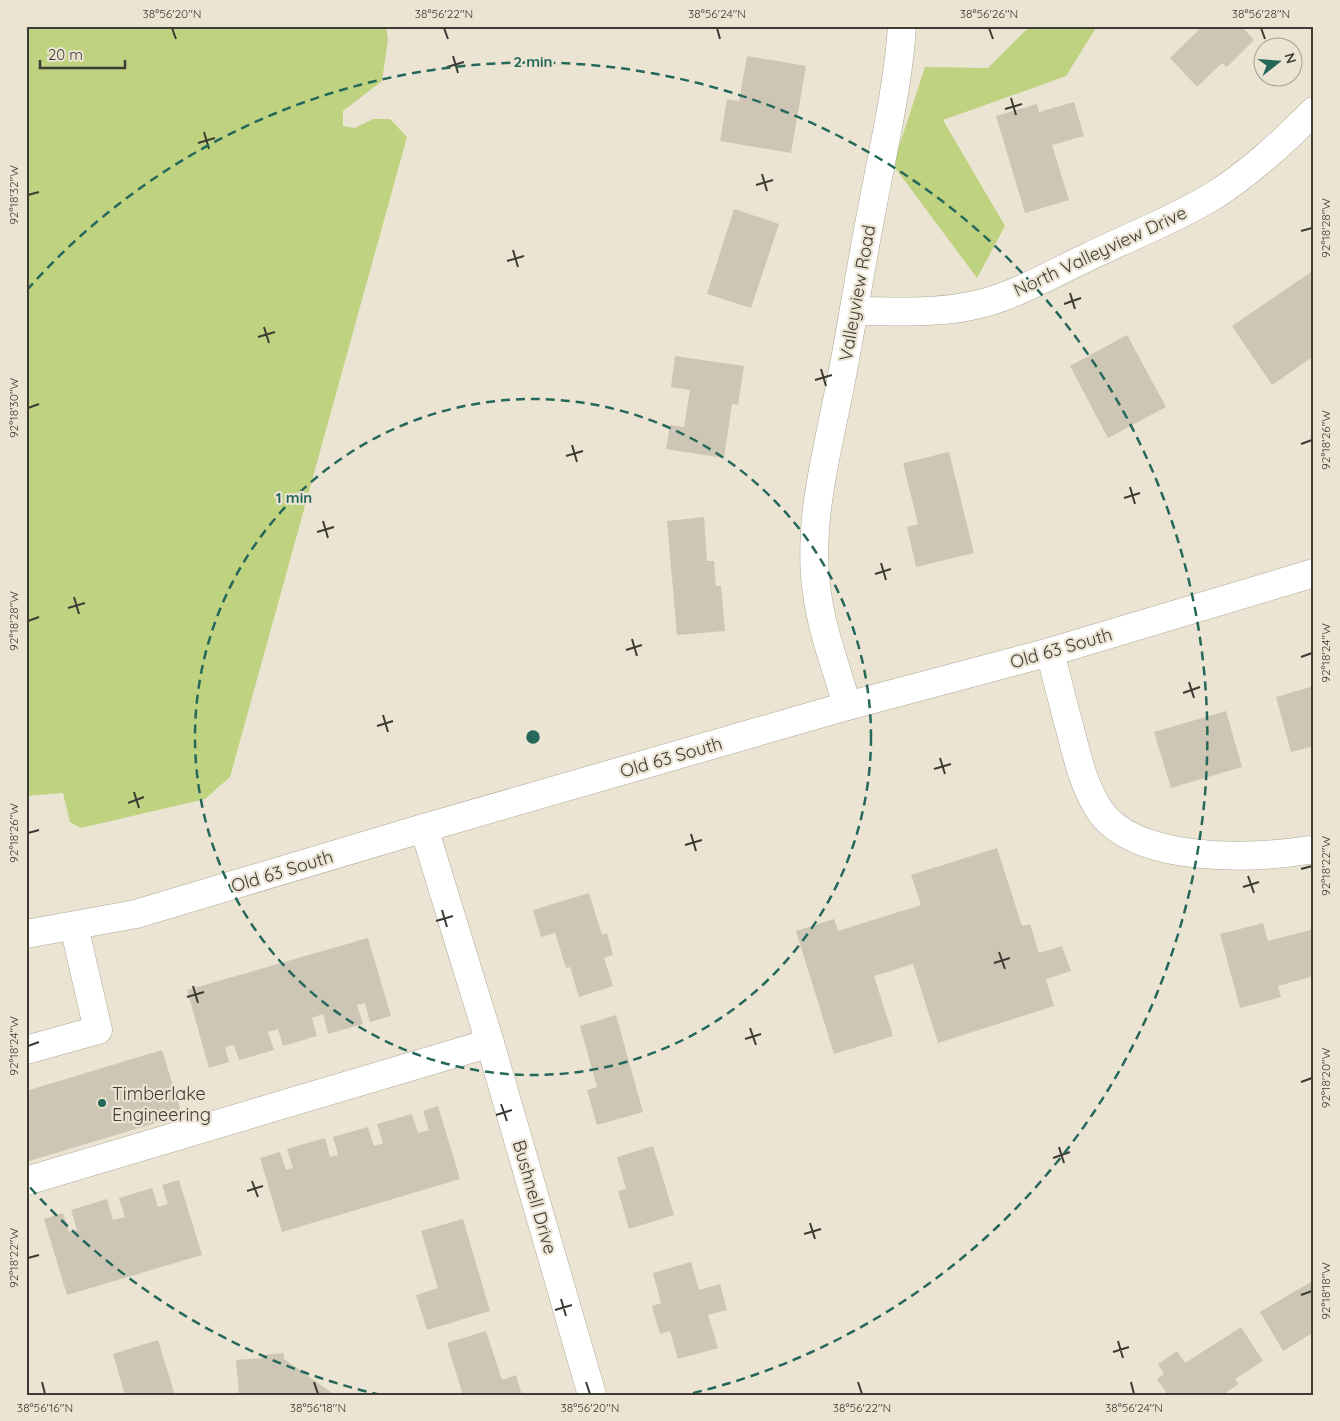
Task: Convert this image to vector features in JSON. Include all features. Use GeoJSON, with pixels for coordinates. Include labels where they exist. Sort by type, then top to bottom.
{"type":"FeatureCollection","features":[{"type":"Feature","properties":{"kind":"street","name":"Valleyview Road"},"geometry":{"type":"LineString","coordinates":[[847,706],[827,639],[817,593],[814,548],[817,503],[892,107],[902,26]]}},
{"type":"Feature","properties":{"kind":"street","name":"North Valleyview Drive"},"geometry":{"type":"LineString","coordinates":[[854,311],[925,312],[948,310],[978,305],[1024,288],[1160,224],[1212,197],[1259,162],[1314,111]]}},
{"type":"Feature","properties":{"kind":"street","name":"Old 63 South"},"geometry":{"type":"LineString","coordinates":[[26,934],[136,914],[424,828],[847,706],[1050,652],[1314,573]]}},
{"type":"Feature","properties":{"kind":"street"},"geometry":{"type":"LineString","coordinates":[[1050,652],[1079,763],[1087,785],[1102,813],[1115,826],[1140,840],[1192,853],[1262,856],[1309,850]]}},
{"type":"Feature","properties":{"kind":"street","name":"Bushnell Drive"},"geometry":{"type":"LineString","coordinates":[[424,828],[490,1043],[592,1395]]}},
{"type":"Feature","properties":{"kind":"street"},"geometry":{"type":"LineString","coordinates":[[26,1050],[98,1030],[74,926]]}},
{"type":"Feature","properties":{"kind":"street"},"geometry":{"type":"LineString","coordinates":[[26,1181],[490,1043]]}},
{"type":"Feature","properties":{"kind":"green space"},"geometry":{"type":"Polygon","coordinates":[[[26,26],[386,26],[388,39],[382,81],[343,111],[343,126],[355,128],[373,119],[390,119],[407,137],[230,777],[205,799],[81,828],[70,822],[63,793],[26,796],[26,26]]]}},
{"type":"Feature","properties":{"kind":"green space"},"geometry":{"type":"Polygon","coordinates":[[[1030,26],[1097,26],[1066,76],[943,120],[1005,226],[977,278],[893,165],[925,67],[988,68],[1030,26]]]}},
{"type":"Feature","properties":{"kind":"building"},"geometry":{"type":"Polygon","coordinates":[[[1203,26],[1241,26],[1252,38],[1252,42],[1227,67],[1222,63],[1197,87],[1170,58],[1203,26]]]}},
{"type":"Feature","properties":{"kind":"building"},"geometry":{"type":"Polygon","coordinates":[[[747,56],[806,66],[791,153],[720,141],[727,99],[739,101],[747,56]]]}},
{"type":"Feature","properties":{"kind":"building"},"geometry":{"type":"Polygon","coordinates":[[[1074,102],[1084,136],[1052,145],[1069,200],[1025,213],[996,116],[1037,104],[1039,112],[1074,102]]]}},
{"type":"Feature","properties":{"kind":"building"},"geometry":{"type":"Polygon","coordinates":[[[734,209],[779,224],[751,308],[707,294],[734,209]]]}},
{"type":"Feature","properties":{"kind":"building"},"geometry":{"type":"Polygon","coordinates":[[[1314,270],[1314,356],[1272,385],[1232,326],[1314,270]]]}},
{"type":"Feature","properties":{"kind":"building"},"geometry":{"type":"Polygon","coordinates":[[[1127,335],[1166,407],[1108,438],[1070,366],[1127,335]]]}},
{"type":"Feature","properties":{"kind":"building"},"geometry":{"type":"Polygon","coordinates":[[[675,356],[744,366],[738,405],[732,404],[724,458],[666,449],[670,425],[684,427],[690,390],[671,387],[675,356]]]}},
{"type":"Feature","properties":{"kind":"building"},"geometry":{"type":"Polygon","coordinates":[[[949,452],[974,553],[916,567],[907,527],[918,524],[903,463],[949,452]]]}},
{"type":"Feature","properties":{"kind":"building"},"geometry":{"type":"Polygon","coordinates":[[[704,517],[707,561],[714,561],[716,586],[721,586],[725,631],[677,635],[667,521],[704,517]]]}},
{"type":"Feature","properties":{"kind":"building"},"geometry":{"type":"Polygon","coordinates":[[[1314,686],[1314,746],[1291,752],[1276,697],[1314,686]]]}},
{"type":"Feature","properties":{"kind":"building"},"geometry":{"type":"Polygon","coordinates":[[[1226,711],[1242,767],[1171,788],[1154,732],[1226,711]]]}},
{"type":"Feature","properties":{"kind":"building"},"geometry":{"type":"Polygon","coordinates":[[[997,848],[1022,926],[1030,924],[1039,953],[1062,946],[1071,971],[1046,979],[1054,1006],[938,1043],[913,964],[874,976],[893,1036],[834,1054],[796,931],[834,919],[838,931],[921,905],[911,875],[997,848]]]}},
{"type":"Feature","properties":{"kind":"building"},"geometry":{"type":"Polygon","coordinates":[[[589,893],[602,935],[607,933],[613,955],[604,958],[613,986],[579,997],[570,967],[566,968],[555,933],[541,937],[533,910],[589,893]]]}},
{"type":"Feature","properties":{"kind":"building"},"geometry":{"type":"Polygon","coordinates":[[[1263,923],[1268,941],[1314,929],[1314,976],[1278,986],[1281,997],[1240,1008],[1220,934],[1263,923]]]}},
{"type":"Feature","properties":{"kind":"building"},"geometry":{"type":"Polygon","coordinates":[[[368,938],[391,1016],[370,1022],[365,1003],[357,1005],[363,1024],[328,1034],[323,1014],[312,1018],[317,1036],[283,1046],[278,1029],[268,1032],[274,1050],[239,1060],[234,1045],[225,1047],[229,1062],[209,1068],[187,990],[368,938]]]}},
{"type":"Feature","properties":{"kind":"building"},"geometry":{"type":"Polygon","coordinates":[[[616,1015],[643,1112],[597,1125],[587,1090],[597,1087],[580,1026],[616,1015]]]}},
{"type":"Feature","properties":{"kind":"building","name":"Timberlake Engineering"},"geometry":{"type":"Polygon","coordinates":[[[162,1050],[182,1115],[26,1162],[26,1091],[162,1050]]]}},
{"type":"Feature","properties":{"kind":"building"},"geometry":{"type":"Polygon","coordinates":[[[438,1106],[460,1179],[282,1232],[260,1158],[280,1152],[286,1170],[293,1168],[287,1149],[325,1138],[330,1157],[338,1155],[333,1137],[368,1127],[374,1146],[383,1143],[377,1124],[412,1114],[418,1133],[429,1130],[423,1111],[438,1106]]]}},
{"type":"Feature","properties":{"kind":"building"},"geometry":{"type":"Polygon","coordinates":[[[653,1146],[674,1215],[629,1229],[618,1191],[626,1189],[617,1157],[653,1146]]]}},
{"type":"Feature","properties":{"kind":"building"},"geometry":{"type":"Polygon","coordinates":[[[179,1180],[202,1255],[67,1295],[44,1219],[63,1213],[69,1232],[77,1230],[71,1210],[107,1199],[113,1220],[125,1217],[119,1198],[152,1188],[158,1207],[168,1204],[162,1185],[179,1180]]]}},
{"type":"Feature","properties":{"kind":"building"},"geometry":{"type":"Polygon","coordinates":[[[463,1219],[490,1311],[427,1330],[416,1295],[438,1288],[421,1231],[463,1219]]]}},
{"type":"Feature","properties":{"kind":"building"},"geometry":{"type":"Polygon","coordinates":[[[691,1262],[699,1290],[720,1284],[727,1310],[708,1315],[718,1348],[678,1359],[670,1331],[660,1334],[652,1306],[661,1303],[653,1273],[691,1262]]]}},
{"type":"Feature","properties":{"kind":"building"},"geometry":{"type":"Polygon","coordinates":[[[1314,1280],[1314,1332],[1283,1351],[1260,1312],[1314,1280]]]}},
{"type":"Feature","properties":{"kind":"building"},"geometry":{"type":"Polygon","coordinates":[[[1241,1327],[1263,1361],[1235,1379],[1239,1384],[1222,1395],[1168,1395],[1157,1379],[1164,1374],[1158,1364],[1177,1351],[1185,1363],[1241,1327]]]}},
{"type":"Feature","properties":{"kind":"building"},"geometry":{"type":"Polygon","coordinates":[[[486,1331],[502,1380],[516,1375],[522,1395],[463,1395],[447,1343],[486,1331]]]}},
{"type":"Feature","properties":{"kind":"building"},"geometry":{"type":"Polygon","coordinates":[[[158,1340],[175,1395],[125,1395],[113,1354],[158,1340]]]}},
{"type":"Feature","properties":{"kind":"building"},"geometry":{"type":"Polygon","coordinates":[[[284,1353],[284,1359],[335,1395],[239,1395],[236,1360],[263,1358],[263,1355],[284,1353]]]}},
{"type":"Feature","properties":{"kind":"place","name":"Timberlake Engineering"},"geometry":{"type":"Point","coordinates":[102,1103]}}]}
